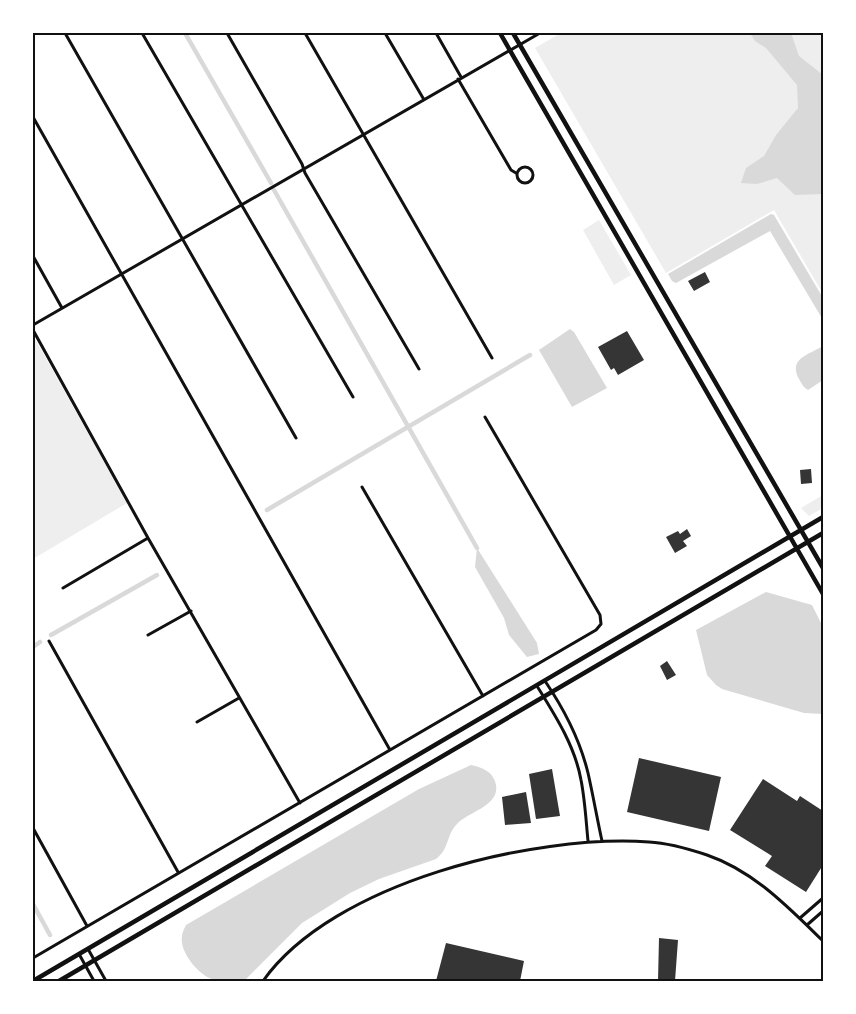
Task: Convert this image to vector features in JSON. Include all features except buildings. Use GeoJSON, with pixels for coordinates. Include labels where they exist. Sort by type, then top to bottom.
{"type":"FeatureCollection","features":[{"type":"Feature","properties":{"kind":"highway"},"geometry":{"type":"LineString","coordinates":[[500,33],[823,594]]}},
{"type":"Feature","properties":{"kind":"highway"},"geometry":{"type":"LineString","coordinates":[[513,33],[823,568]]}},
{"type":"Feature","properties":{"kind":"highway"},"geometry":{"type":"LineString","coordinates":[[33,981],[823,517]]}},
{"type":"Feature","properties":{"kind":"highway"},"geometry":{"type":"LineString","coordinates":[[59,981],[823,533]]}},
{"type":"Feature","properties":{"kind":"street"},"geometry":{"type":"LineString","coordinates":[[65,33],[296,438]]}},
{"type":"Feature","properties":{"kind":"street"},"geometry":{"type":"LineString","coordinates":[[142,33],[353,397]]}},
{"type":"Feature","properties":{"kind":"street"},"geometry":{"type":"LineString","coordinates":[[227,33],[419,369]]}},
{"type":"Feature","properties":{"kind":"street"},"geometry":{"type":"LineString","coordinates":[[306,33],[492,358]]}},
{"type":"Feature","properties":{"kind":"street"},"geometry":{"type":"LineString","coordinates":[[386,33],[423,99]]}},
{"type":"Feature","properties":{"kind":"street"},"geometry":{"type":"LineString","coordinates":[[436,33],[517,179],[521,183],[527,183],[533,177],[531,170],[526,167],[521,167],[516,174]]}},
{"type":"Feature","properties":{"kind":"street"},"geometry":{"type":"LineString","coordinates":[[33,325],[540,33]]}},
{"type":"Feature","properties":{"kind":"street"},"geometry":{"type":"LineString","coordinates":[[33,117],[390,750]]}},
{"type":"Feature","properties":{"kind":"street"},"geometry":{"type":"LineString","coordinates":[[33,256],[62,308]]}},
{"type":"Feature","properties":{"kind":"street"},"geometry":{"type":"LineString","coordinates":[[33,330],[148,538],[300,803]]}},
{"type":"Feature","properties":{"kind":"street"},"geometry":{"type":"LineString","coordinates":[[33,958],[596,630],[601,624],[600,615],[485,417]]}},
{"type":"Feature","properties":{"kind":"street"},"geometry":{"type":"LineString","coordinates":[[362,487],[483,696]]}},
{"type":"Feature","properties":{"kind":"street"},"geometry":{"type":"LineString","coordinates":[[63,588],[148,538]]}},
{"type":"Feature","properties":{"kind":"street"},"geometry":{"type":"LineString","coordinates":[[148,635],[191,611]]}},
{"type":"Feature","properties":{"kind":"street"},"geometry":{"type":"LineString","coordinates":[[49,641],[177,873]]}},
{"type":"Feature","properties":{"kind":"street"},"geometry":{"type":"LineString","coordinates":[[545,681],[568,718],[580,746],[588,772],[602,841]]}},
{"type":"Feature","properties":{"kind":"street"},"geometry":{"type":"LineString","coordinates":[[537,686],[572,752],[581,780],[588,842]]}},
{"type":"Feature","properties":{"kind":"street"},"geometry":{"type":"LineString","coordinates":[[197,722],[239,698]]}},
{"type":"Feature","properties":{"kind":"street"},"geometry":{"type":"LineString","coordinates":[[33,828],[87,927]]}},
{"type":"Feature","properties":{"kind":"street"},"geometry":{"type":"LineString","coordinates":[[263,981],[290,951],[319,927],[406,883],[482,859],[525,849],[588,842],[652,842],[679,847],[721,861],[766,888],[823,941]]}},
{"type":"Feature","properties":{"kind":"street"},"geometry":{"type":"LineString","coordinates":[[800,918],[823,898]]}},
{"type":"Feature","properties":{"kind":"street"},"geometry":{"type":"LineString","coordinates":[[807,925],[823,911]]}},
{"type":"Feature","properties":{"kind":"street"},"geometry":{"type":"LineString","coordinates":[[88,949],[106,981]]}},
{"type":"Feature","properties":{"kind":"street"},"geometry":{"type":"LineString","coordinates":[[79,954],[94,981]]}},
{"type":"Feature","properties":{"kind":"shaded area"},"geometry":{"type":"Polygon","coordinates":[[[561,33],[823,33],[823,294],[774,210],[666,273],[535,48],[561,33]]]}},
{"type":"Feature","properties":{"kind":"shaded area"},"geometry":{"type":"Polygon","coordinates":[[[750,33],[791,33],[799,56],[823,75],[823,194],[795,195],[777,178],[757,184],[741,183],[746,168],[764,156],[776,135],[798,108],[797,85],[766,48],[755,41],[750,33]]]}},
{"type":"Feature","properties":{"kind":"shaded area"},"geometry":{"type":"Polygon","coordinates":[[[771,214],[774,215],[823,298],[823,320],[770,231],[676,283],[672,281],[668,274],[771,214]]]}},
{"type":"Feature","properties":{"kind":"shaded area"},"geometry":{"type":"Polygon","coordinates":[[[599,220],[631,275],[614,285],[583,230],[599,220]]]}},
{"type":"Feature","properties":{"kind":"shaded area"},"geometry":{"type":"Polygon","coordinates":[[[570,329],[607,388],[572,407],[539,350],[570,329]]]}},
{"type":"Feature","properties":{"kind":"shaded area"},"geometry":{"type":"Polygon","coordinates":[[[33,335],[127,503],[33,559],[33,335]]]}},
{"type":"Feature","properties":{"kind":"shaded area"},"geometry":{"type":"Polygon","coordinates":[[[823,346],[823,380],[808,390],[799,379],[796,367],[801,358],[823,346]]]}},
{"type":"Feature","properties":{"kind":"shaded area"},"geometry":{"type":"Polygon","coordinates":[[[823,495],[823,508],[809,516],[801,508],[823,495]]]}},
{"type":"Feature","properties":{"kind":"shaded area"},"geometry":{"type":"Polygon","coordinates":[[[477,548],[537,643],[539,654],[527,657],[509,635],[504,618],[475,567],[477,548]]]}},
{"type":"Feature","properties":{"kind":"shaded area"},"geometry":{"type":"Polygon","coordinates":[[[766,592],[812,605],[823,627],[823,714],[804,713],[722,689],[707,675],[696,630],[766,592]]]}},
{"type":"Feature","properties":{"kind":"shaded area"},"geometry":{"type":"Polygon","coordinates":[[[471,765],[490,773],[494,779],[495,795],[484,806],[457,824],[444,850],[436,859],[379,879],[350,893],[302,923],[244,981],[215,980],[199,971],[190,960],[182,943],[182,933],[186,925],[419,789],[471,765]]]}},
{"type":"Feature","properties":{"kind":"waterway"},"geometry":{"type":"LineString","coordinates":[[185,33],[271,183]]}},
{"type":"Feature","properties":{"kind":"waterway"},"geometry":{"type":"LineString","coordinates":[[274,190],[477,548]]}},
{"type":"Feature","properties":{"kind":"waterway"},"geometry":{"type":"LineString","coordinates":[[267,510],[530,355]]}},
{"type":"Feature","properties":{"kind":"waterway"},"geometry":{"type":"LineString","coordinates":[[51,635],[157,575]]}},
{"type":"Feature","properties":{"kind":"waterway"},"geometry":{"type":"LineString","coordinates":[[33,647],[40,642]]}},
{"type":"Feature","properties":{"kind":"waterway"},"geometry":{"type":"LineString","coordinates":[[33,904],[50,935]]}}]}
